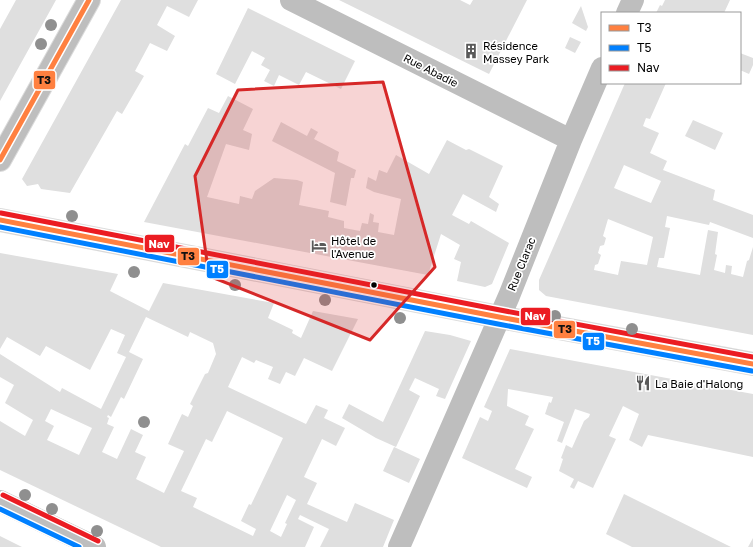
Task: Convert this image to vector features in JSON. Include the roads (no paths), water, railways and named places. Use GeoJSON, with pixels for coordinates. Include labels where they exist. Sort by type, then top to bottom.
{"type":"FeatureCollection","features":[{"type":"Feature","properties":{"kind":"street"},"geometry":{"type":"LineString","coordinates":[[0,160],[88,0]]}},
{"type":"Feature","properties":{"kind":"street","name":"Rue Abadie"},"geometry":{"type":"LineString","coordinates":[[291,0],[571,140]]}},
{"type":"Feature","properties":{"kind":"street"},"geometry":{"type":"LineString","coordinates":[[627,12],[633,0]]}},
{"type":"Feature","properties":{"kind":"street","name":"Rue Clarac"},"geometry":{"type":"LineString","coordinates":[[399,547],[499,317],[601,70]]}},
{"type":"Feature","properties":{"kind":"street"},"geometry":{"type":"LineString","coordinates":[[0,220],[499,317],[753,364]]}},
{"type":"Feature","properties":{"kind":"street"},"geometry":{"type":"LineString","coordinates":[[0,501],[95,547]]}},
{"type":"Feature","properties":{"kind":"place","name":"Résidence Massey Park"},"geometry":{"type":"Point","coordinates":[471,51]}},
{"type":"Feature","properties":{"kind":"place","name":"Hôtel de l'Avenue"},"geometry":{"type":"Point","coordinates":[319,246]}},
{"type":"Feature","properties":{"kind":"place","name":"La Baie d'Halong"},"geometry":{"type":"Point","coordinates":[643,383]}}]}
